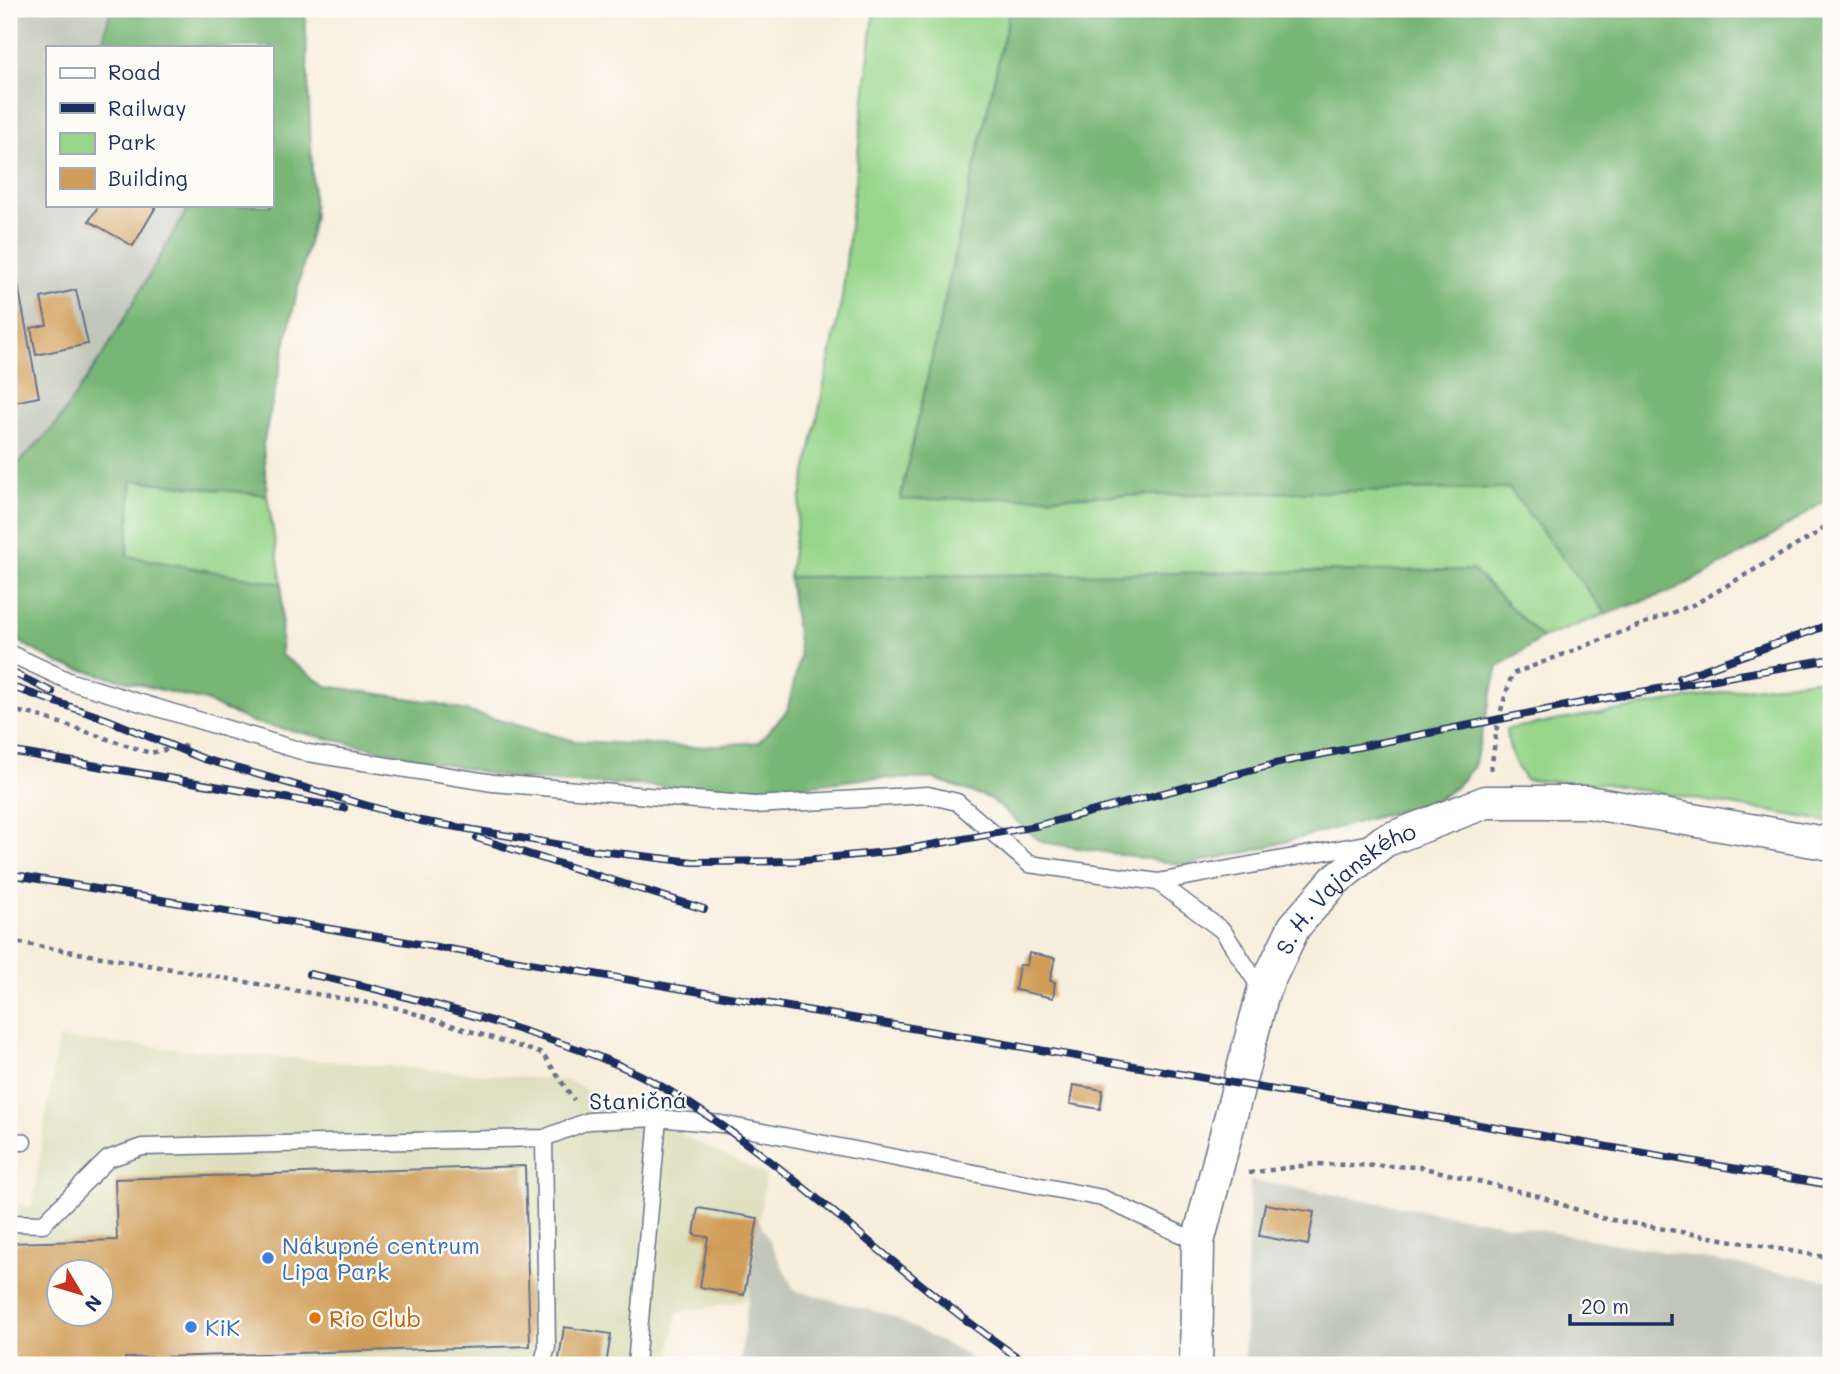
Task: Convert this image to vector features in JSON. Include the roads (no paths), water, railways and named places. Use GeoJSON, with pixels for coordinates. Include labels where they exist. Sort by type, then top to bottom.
{"type":"FeatureCollection","features":[{"type":"Feature","properties":{"kind":"street","name":"S. H. Vajanského"},"geometry":{"type":"LineString","coordinates":[[1196,1365],[1198,1242],[1217,1178],[1263,992],[1294,927],[1335,880],[1384,841],[1486,802],[1587,802],[1831,844]]}},
{"type":"Feature","properties":{"kind":"lane"},"geometry":{"type":"LineString","coordinates":[[9,653],[71,682],[308,752],[493,783],[755,805],[928,795],[957,802],[1029,864],[1158,882],[1384,841]]}},
{"type":"Feature","properties":{"kind":"lane"},"geometry":{"type":"LineString","coordinates":[[1158,882],[1223,931],[1263,992]]}},
{"type":"Feature","properties":{"kind":"lane"},"geometry":{"type":"LineString","coordinates":[[636,1365],[659,1118]]}},
{"type":"Feature","properties":{"kind":"lane","name":"Staničná"},"geometry":{"type":"LineString","coordinates":[[9,1223],[43,1224],[107,1159],[142,1147],[544,1138],[588,1121],[659,1118],[721,1124],[1102,1198],[1198,1242]]}},
{"type":"Feature","properties":{"kind":"lane"},"geometry":{"type":"LineString","coordinates":[[543,1362],[547,1347],[544,1138]]}},
{"type":"Feature","properties":{"kind":"railway"},"geometry":{"type":"LineString","coordinates":[[1680,678],[1831,624]]}},
{"type":"Feature","properties":{"kind":"railway"},"geometry":{"type":"LineString","coordinates":[[9,686],[106,719],[204,759],[421,821],[591,850],[693,862],[795,861],[897,851],[1036,826],[1287,761],[1612,697],[1831,659]]}},
{"type":"Feature","properties":{"kind":"railway"},"geometry":{"type":"LineString","coordinates":[[9,671],[52,692]]}},
{"type":"Feature","properties":{"kind":"railway"},"geometry":{"type":"LineString","coordinates":[[9,751],[344,808]]}},
{"type":"Feature","properties":{"kind":"railway"},"geometry":{"type":"LineString","coordinates":[[477,838],[704,909]]}},
{"type":"Feature","properties":{"kind":"railway"},"geometry":{"type":"LineString","coordinates":[[9,874],[1831,1185]]}},
{"type":"Feature","properties":{"kind":"railway"},"geometry":{"type":"LineString","coordinates":[[309,974],[412,998],[514,1028],[595,1056],[653,1082],[764,1156],[938,1298],[1029,1365]]}},
{"type":"Feature","properties":{"kind":"place","name":"Nákupné centrum Lipa Park"},"geometry":{"type":"Point","coordinates":[268,1258]}},
{"type":"Feature","properties":{"kind":"place","name":"Rio Club"},"geometry":{"type":"Point","coordinates":[315,1318]}},
{"type":"Feature","properties":{"kind":"place","name":"KiK"},"geometry":{"type":"Point","coordinates":[191,1327]}}]}
